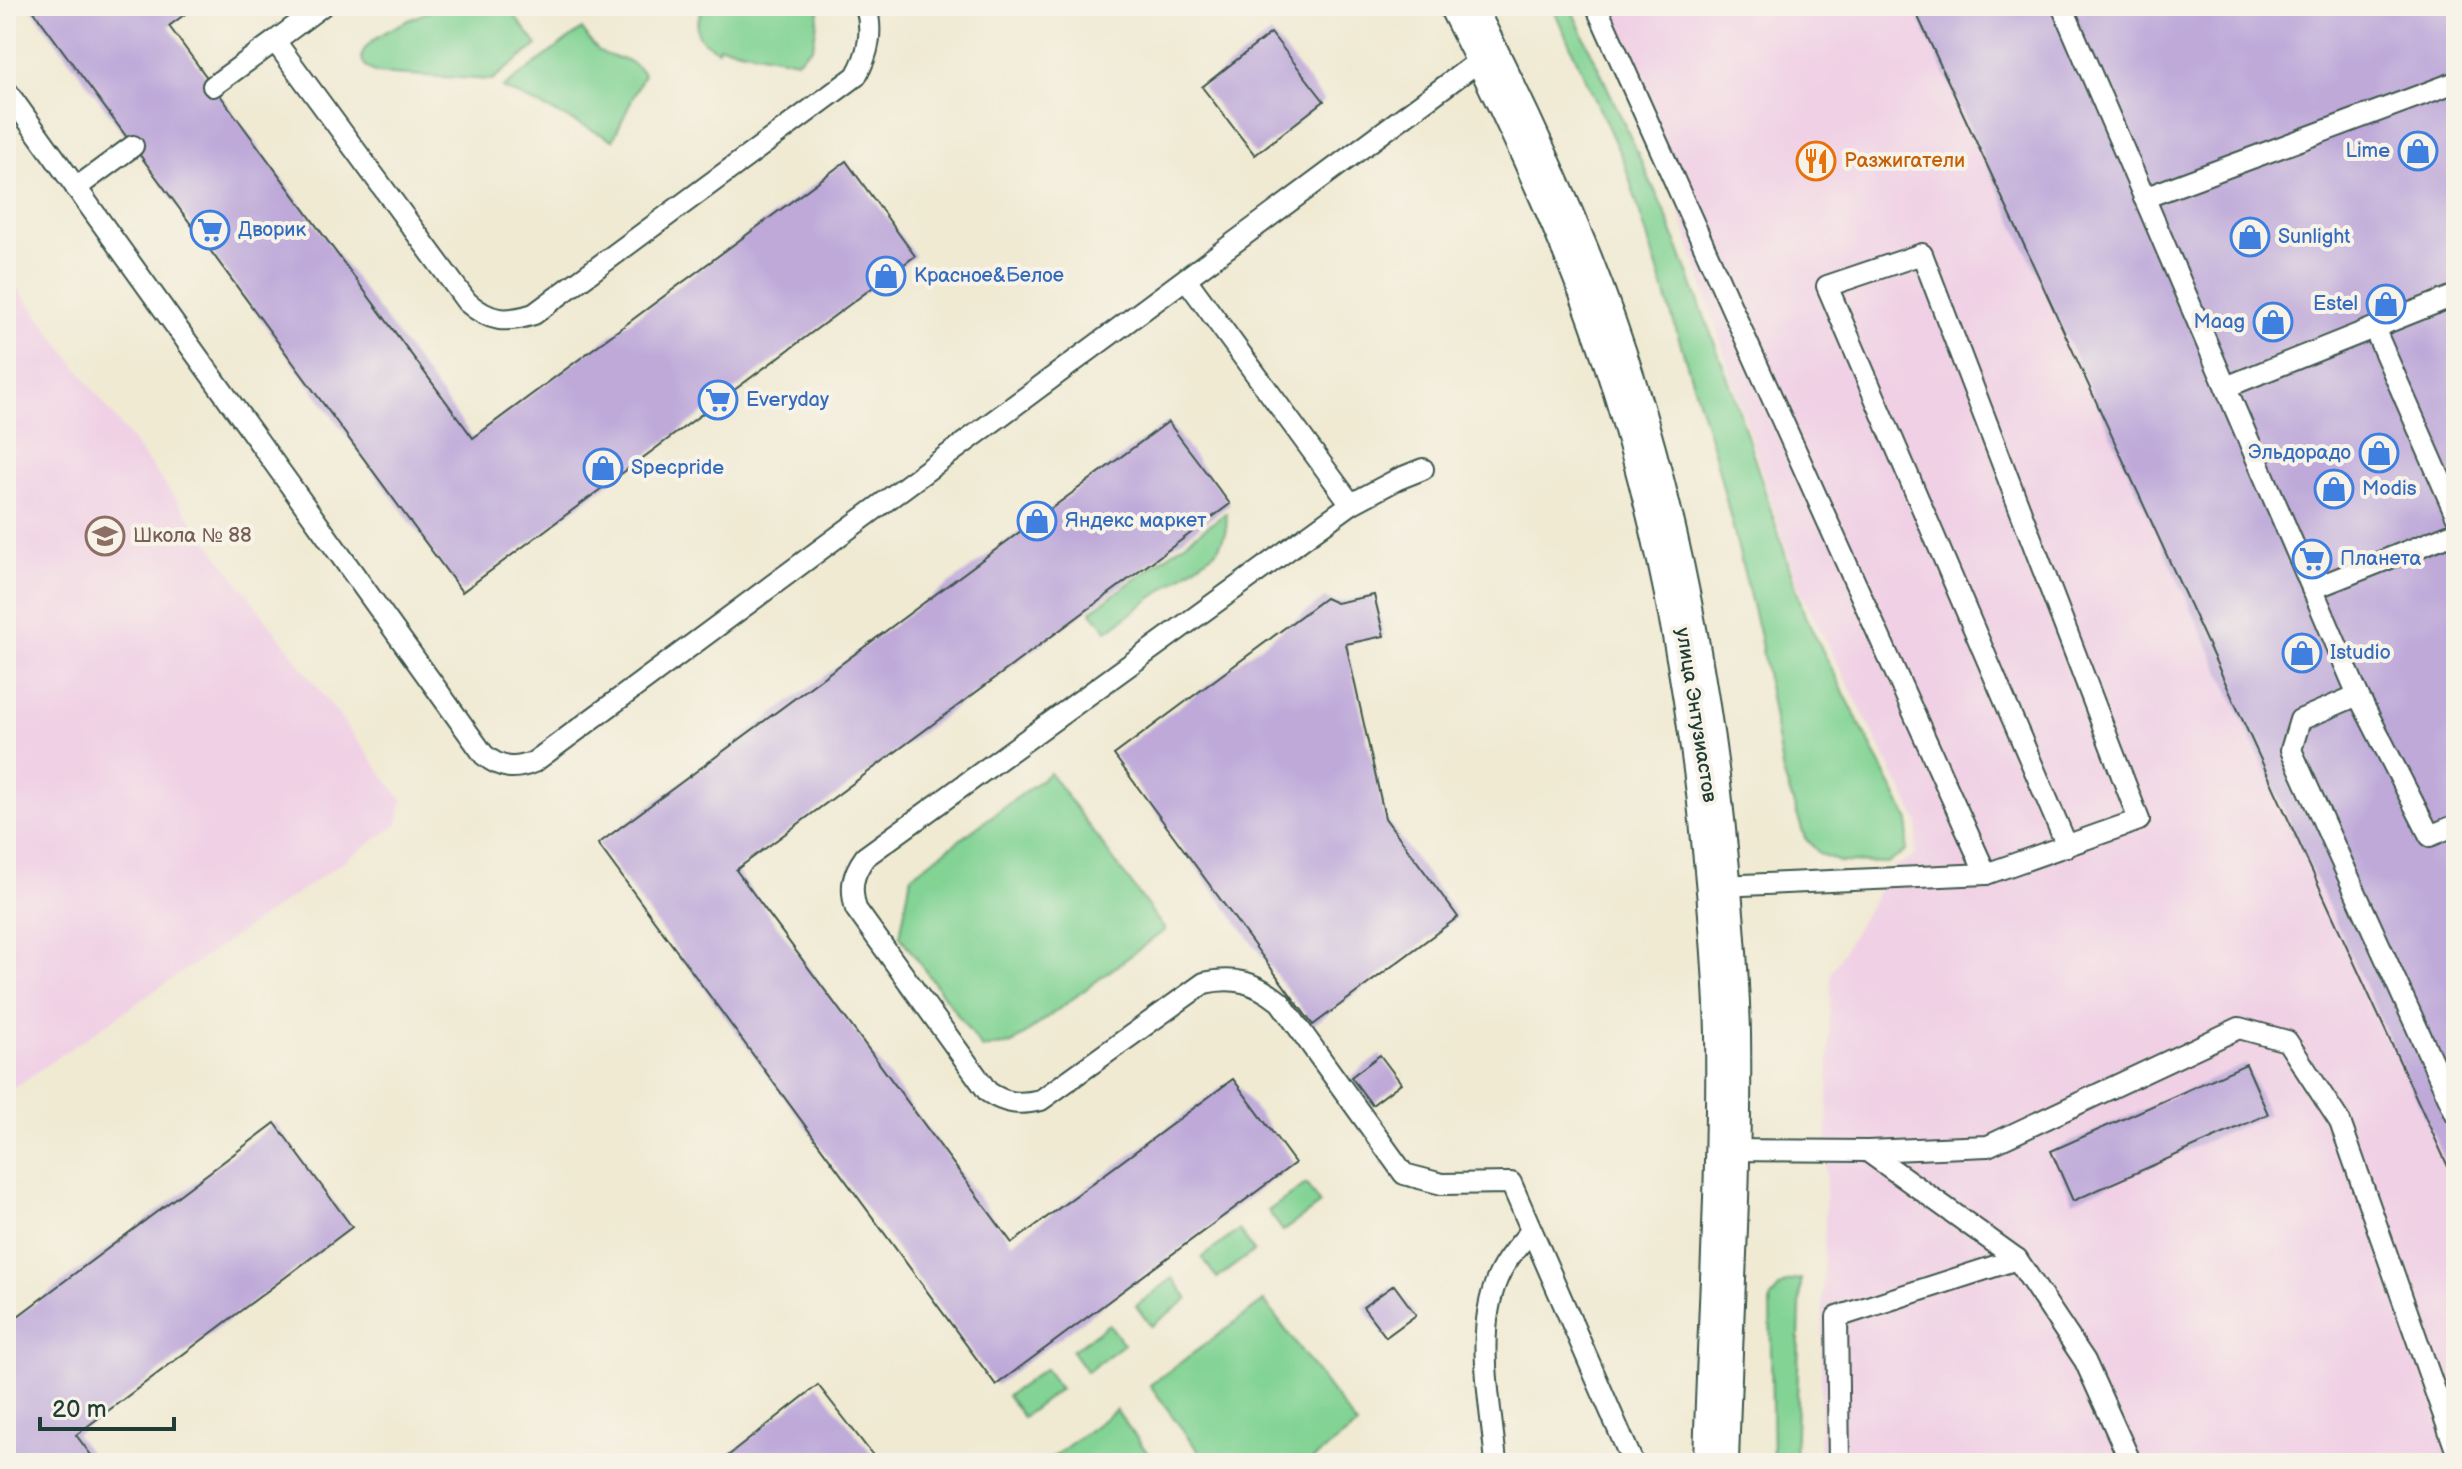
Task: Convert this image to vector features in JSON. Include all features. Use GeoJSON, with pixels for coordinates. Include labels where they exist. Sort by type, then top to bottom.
{"type":"FeatureCollection","features":[{"type":"Feature","properties":{"kind":"main road","name":"улица Энтузиастов"},"geometry":{"type":"LineString","coordinates":[[1462,6],[1579,260],[1617,369],[1647,470],[1697,695],[1720,886],[1728,1032],[1716,1463]]}},
{"type":"Feature","properties":{"kind":"lane"},"geometry":{"type":"LineString","coordinates":[[213,86],[322,6]]}},
{"type":"Feature","properties":{"kind":"lane"},"geometry":{"type":"LineString","coordinates":[[275,41],[467,302],[478,312],[495,319],[514,321],[534,314],[856,76],[869,43],[870,23],[866,6]]}},
{"type":"Feature","properties":{"kind":"lane"},"geometry":{"type":"LineString","coordinates":[[1596,6],[1986,874]]}},
{"type":"Feature","properties":{"kind":"lane"},"geometry":{"type":"LineString","coordinates":[[2062,6],[2358,695],[2430,836],[2456,825]]}},
{"type":"Feature","properties":{"kind":"lane"},"geometry":{"type":"LineString","coordinates":[[6,90],[484,755],[493,763],[505,767],[520,767],[534,762],[1487,55]]}},
{"type":"Feature","properties":{"kind":"lane"},"geometry":{"type":"LineString","coordinates":[[2144,198],[2456,82]]}},
{"type":"Feature","properties":{"kind":"lane"},"geometry":{"type":"LineString","coordinates":[[76,188],[133,146]]}},
{"type":"Feature","properties":{"kind":"lane"},"geometry":{"type":"LineString","coordinates":[[1720,886],[1986,874],[2067,846],[2139,820],[1922,254],[1827,286],[2067,846]]}},
{"type":"Feature","properties":{"kind":"lane"},"geometry":{"type":"LineString","coordinates":[[1186,279],[1351,504]]}},
{"type":"Feature","properties":{"kind":"lane"},"geometry":{"type":"LineString","coordinates":[[2226,387],[2456,295]]}},
{"type":"Feature","properties":{"kind":"lane"},"geometry":{"type":"LineString","coordinates":[[2374,328],[2456,515]]}},
{"type":"Feature","properties":{"kind":"lane"},"geometry":{"type":"LineString","coordinates":[[1423,469],[1351,504],[865,857],[854,871],[852,896],[856,909],[873,934],[988,1092],[998,1099],[1023,1104],[1041,1100],[1204,983],[1235,979],[1264,989],[1280,1002],[1404,1174],[1442,1184],[1511,1183],[1633,1463]]}},
{"type":"Feature","properties":{"kind":"lane"},"geometry":{"type":"LineString","coordinates":[[2312,589],[2456,532]]}},
{"type":"Feature","properties":{"kind":"lane"},"geometry":{"type":"LineString","coordinates":[[2358,695],[2300,720],[2291,750],[2456,1114]]}},
{"type":"Feature","properties":{"kind":"lane"},"geometry":{"type":"LineString","coordinates":[[1726,1150],[1867,1151],[1988,1146],[2239,1028],[2287,1041],[2340,1122],[2456,1450]]}},
{"type":"Feature","properties":{"kind":"lane"},"geometry":{"type":"LineString","coordinates":[[1867,1151],[2017,1259],[2085,1361],[2131,1463]]}},
{"type":"Feature","properties":{"kind":"lane"},"geometry":{"type":"LineString","coordinates":[[1496,1463],[1485,1341],[1486,1317],[1499,1274],[1531,1231]]}},
{"type":"Feature","properties":{"kind":"lane"},"geometry":{"type":"LineString","coordinates":[[1839,1463],[1837,1317],[2017,1259]]}},
{"type":"Feature","properties":{"kind":"shaded area"},"geometry":{"type":"Polygon","coordinates":[[[1588,6],[2456,6],[2456,1463],[1819,1463],[1831,973],[1892,867],[1915,856],[1918,822],[1799,588],[1676,201],[1588,6]]]}},
{"type":"Feature","properties":{"kind":"shaded area","name":"Школа № 88"},"geometry":{"type":"Polygon","coordinates":[[[6,273],[402,800],[398,824],[6,1093],[6,273]]]}},
{"type":"Feature","properties":{"kind":"green space"},"geometry":{"type":"Polygon","coordinates":[[[442,6],[507,6],[537,45],[492,80],[376,73],[364,63],[363,53],[370,43],[400,24],[442,6]]]}},
{"type":"Feature","properties":{"kind":"green space"},"geometry":{"type":"Polygon","coordinates":[[[704,6],[820,6],[813,46],[797,61],[719,46],[718,50],[704,42],[698,32],[698,21],[704,6]]]}},
{"type":"Feature","properties":{"kind":"green space"},"geometry":{"type":"Polygon","coordinates":[[[1552,6],[1570,6],[1666,215],[1733,392],[1805,616],[1909,821],[1906,851],[1888,863],[1839,862],[1819,853],[1805,838],[1783,773],[1760,637],[1714,451],[1624,162],[1552,6]]]}},
{"type":"Feature","properties":{"kind":"green space"},"geometry":{"type":"Polygon","coordinates":[[[582,29],[598,50],[632,63],[644,74],[613,140],[503,88],[582,29]]]}},
{"type":"Feature","properties":{"kind":"green space"},"geometry":{"type":"Polygon","coordinates":[[[1226,513],[1225,533],[1216,551],[1107,631],[1091,611],[1226,513]]]}},
{"type":"Feature","properties":{"kind":"green space"},"geometry":{"type":"Polygon","coordinates":[[[1050,773],[1165,930],[1012,1044],[982,1048],[900,936],[911,876],[1050,773]]]}},
{"type":"Feature","properties":{"kind":"green space"},"geometry":{"type":"Polygon","coordinates":[[[1306,1184],[1320,1204],[1283,1231],[1268,1211],[1306,1184]]]}},
{"type":"Feature","properties":{"kind":"green space"},"geometry":{"type":"Polygon","coordinates":[[[1239,1230],[1254,1251],[1217,1278],[1202,1258],[1239,1230]]]}},
{"type":"Feature","properties":{"kind":"green space"},"geometry":{"type":"Polygon","coordinates":[[[1173,1278],[1188,1299],[1151,1326],[1136,1306],[1173,1278]]]}},
{"type":"Feature","properties":{"kind":"green space"},"geometry":{"type":"Polygon","coordinates":[[[1801,1279],[1795,1463],[1776,1463],[1773,1458],[1770,1300],[1783,1285],[1801,1279]]]}},
{"type":"Feature","properties":{"kind":"green space"},"geometry":{"type":"Polygon","coordinates":[[[1264,1301],[1357,1426],[1308,1463],[1207,1463],[1150,1385],[1264,1301]]]}},
{"type":"Feature","properties":{"kind":"green space"},"geometry":{"type":"Polygon","coordinates":[[[1109,1324],[1124,1344],[1087,1372],[1072,1351],[1109,1324]]]}},
{"type":"Feature","properties":{"kind":"green space"},"geometry":{"type":"Polygon","coordinates":[[[1045,1369],[1060,1389],[1023,1417],[1007,1396],[1045,1369]]]}},
{"type":"Feature","properties":{"kind":"green space"},"geometry":{"type":"Polygon","coordinates":[[[1116,1410],[1155,1463],[1045,1463],[1116,1410]]]}},
{"type":"Feature","properties":{"kind":"building"},"geometry":{"type":"Polygon","coordinates":[[[30,6],[196,6],[169,26],[473,438],[846,161],[915,256],[462,592],[30,6]]]}},
{"type":"Feature","properties":{"kind":"building","name":"Планета"},"geometry":{"type":"Polygon","coordinates":[[[1913,6],[2456,6],[2456,1184],[2019,234],[1913,6]]]}},
{"type":"Feature","properties":{"kind":"building"},"geometry":{"type":"Polygon","coordinates":[[[1271,33],[1324,101],[1255,155],[1202,87],[1271,33]]]}},
{"type":"Feature","properties":{"kind":"building"},"geometry":{"type":"Polygon","coordinates":[[[1168,422],[1230,504],[736,870],[1012,1243],[1233,1079],[1295,1163],[996,1385],[598,844],[1168,422]]]}},
{"type":"Feature","properties":{"kind":"building"},"geometry":{"type":"Polygon","coordinates":[[[1374,595],[1384,636],[1346,644],[1385,818],[1458,917],[1313,1025],[1114,755],[1325,598],[1336,603],[1374,595]]]}},
{"type":"Feature","properties":{"kind":"building"},"geometry":{"type":"Polygon","coordinates":[[[1380,1055],[1401,1083],[1372,1105],[1351,1077],[1380,1055]]]}},
{"type":"Feature","properties":{"kind":"building"},"geometry":{"type":"Polygon","coordinates":[[[2246,1064],[2268,1114],[2073,1201],[2051,1151],[2246,1064]]]}},
{"type":"Feature","properties":{"kind":"building"},"geometry":{"type":"Polygon","coordinates":[[[275,1123],[352,1227],[76,1435],[97,1463],[6,1463],[6,1325],[275,1123]]]}},
{"type":"Feature","properties":{"kind":"building"},"geometry":{"type":"Polygon","coordinates":[[[1394,1285],[1416,1315],[1386,1337],[1363,1307],[1394,1285]]]}},
{"type":"Feature","properties":{"kind":"building"},"geometry":{"type":"Polygon","coordinates":[[[818,1385],[879,1463],[719,1463],[818,1385]]]}},
{"type":"Feature","properties":{"kind":"place","name":"Lime"},"geometry":{"type":"Point","coordinates":[2418,151]}},
{"type":"Feature","properties":{"kind":"place","name":"Разжигатели"},"geometry":{"type":"Point","coordinates":[1816,161]}},
{"type":"Feature","properties":{"kind":"place","name":"Дворик"},"geometry":{"type":"Point","coordinates":[210,230]}},
{"type":"Feature","properties":{"kind":"place","name":"Sunlight"},"geometry":{"type":"Point","coordinates":[2250,237]}},
{"type":"Feature","properties":{"kind":"place","name":"Красное&Белое"},"geometry":{"type":"Point","coordinates":[886,276]}},
{"type":"Feature","properties":{"kind":"place","name":"Estel"},"geometry":{"type":"Point","coordinates":[2386,304]}},
{"type":"Feature","properties":{"kind":"place","name":"Maag"},"geometry":{"type":"Point","coordinates":[2273,322]}},
{"type":"Feature","properties":{"kind":"place","name":"Everyday"},"geometry":{"type":"Point","coordinates":[718,400]}},
{"type":"Feature","properties":{"kind":"place","name":"Эльдорадо"},"geometry":{"type":"Point","coordinates":[2379,453]}},
{"type":"Feature","properties":{"kind":"place","name":"Specpride"},"geometry":{"type":"Point","coordinates":[603,468]}},
{"type":"Feature","properties":{"kind":"place","name":"Modis"},"geometry":{"type":"Point","coordinates":[2334,489]}},
{"type":"Feature","properties":{"kind":"place","name":"Яндекс маркет"},"geometry":{"type":"Point","coordinates":[1037,521]}},
{"type":"Feature","properties":{"kind":"place","name":"Школа № 88"},"geometry":{"type":"Point","coordinates":[105,536]}},
{"type":"Feature","properties":{"kind":"place","name":"Планета"},"geometry":{"type":"Point","coordinates":[2312,559]}},
{"type":"Feature","properties":{"kind":"place","name":"Istudio"},"geometry":{"type":"Point","coordinates":[2302,653]}}]}
